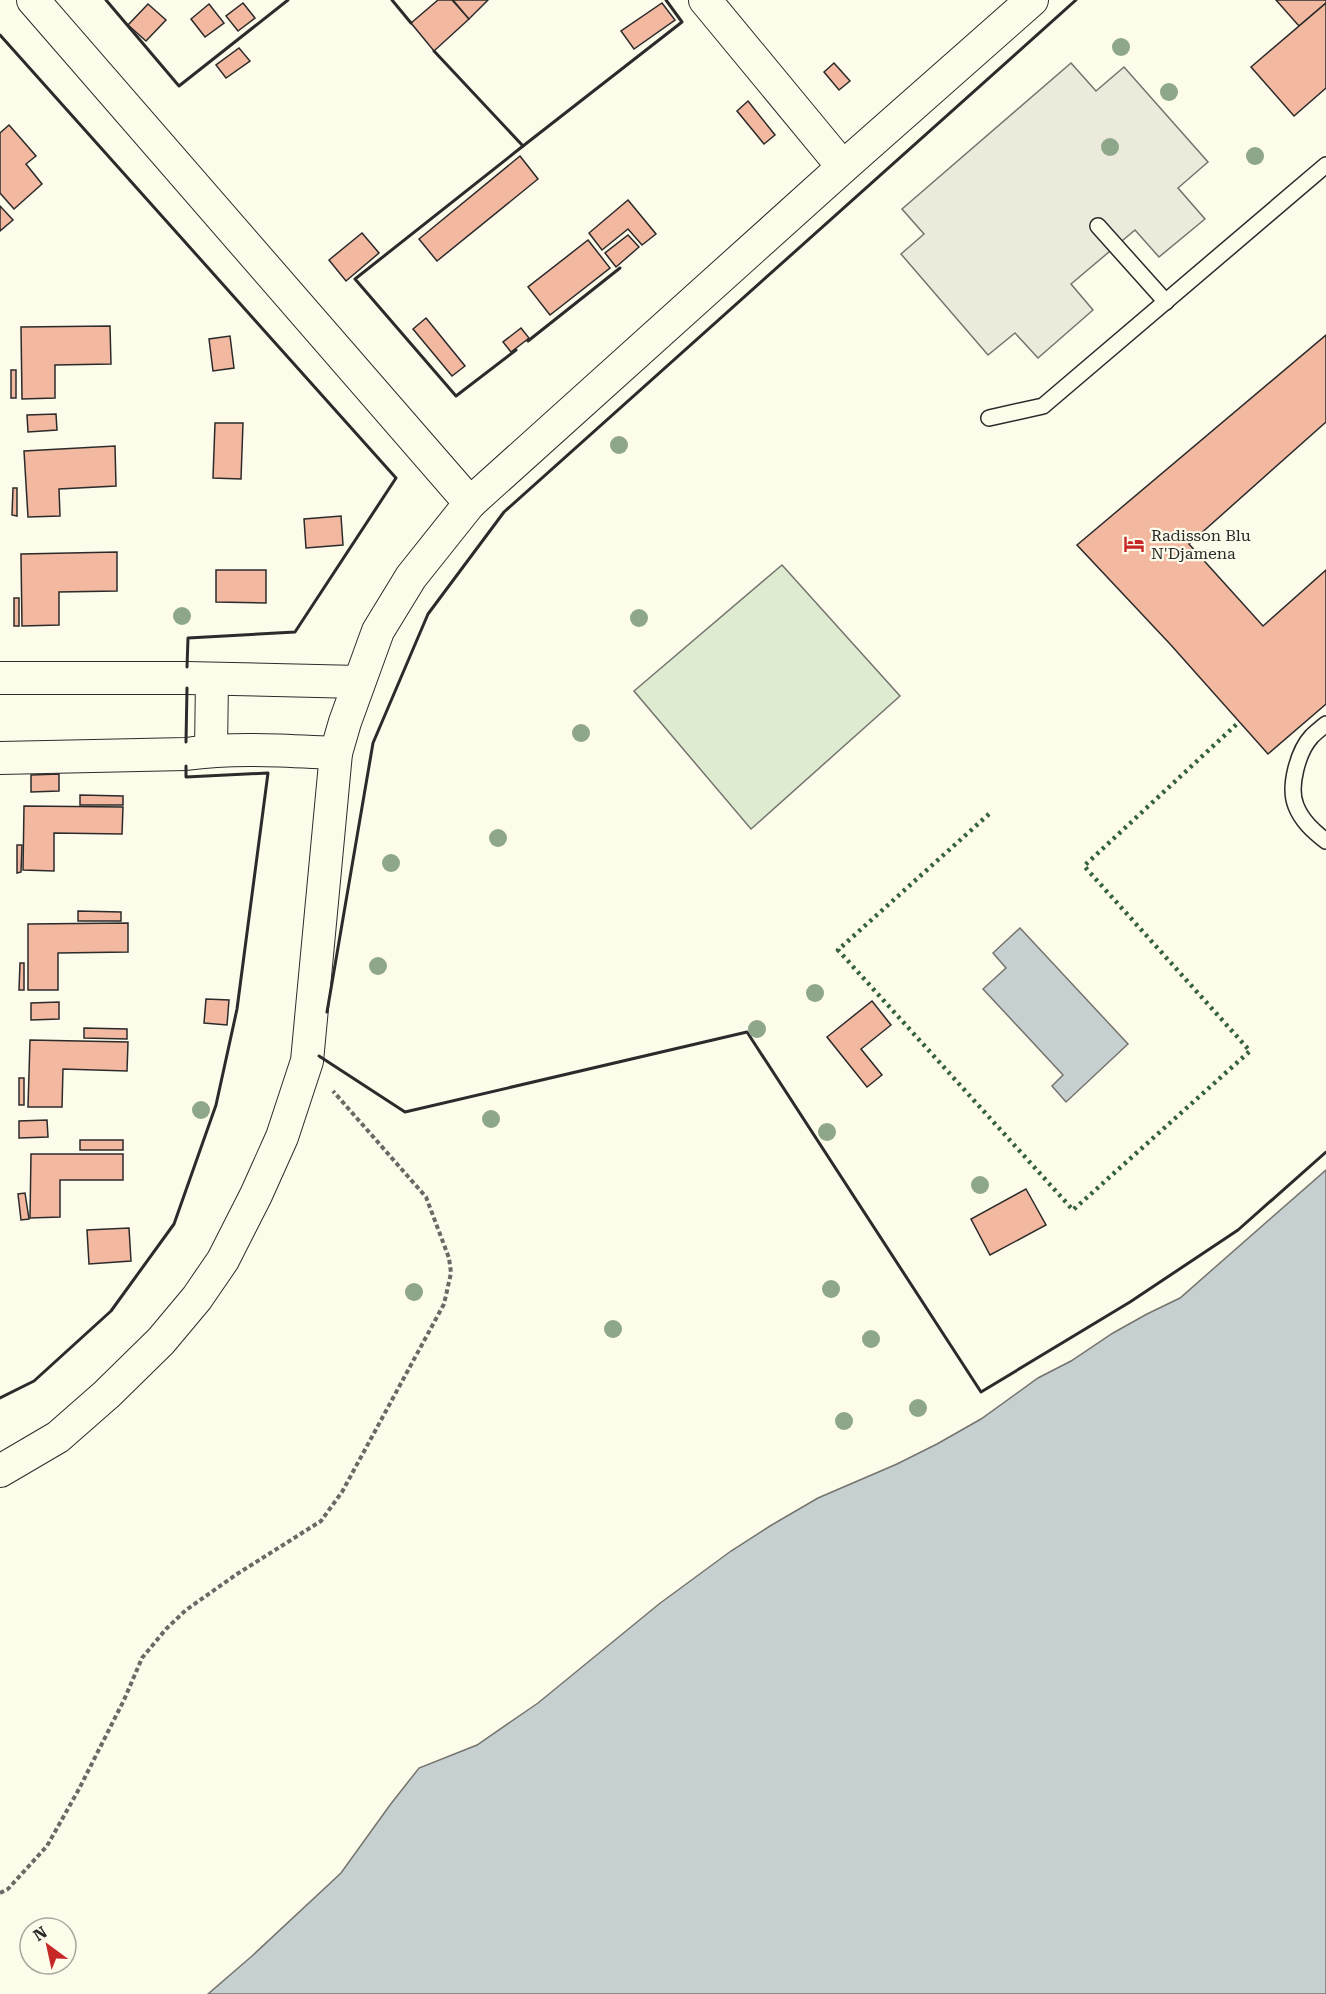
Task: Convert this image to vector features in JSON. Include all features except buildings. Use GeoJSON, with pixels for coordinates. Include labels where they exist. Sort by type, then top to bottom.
{"type":"FeatureCollection","features":[{"type":"Feature","properties":{"kind":"street"},"geometry":{"type":"LineString","coordinates":[[33,0],[470,503]]}},
{"type":"Feature","properties":{"kind":"street"},"geometry":{"type":"LineString","coordinates":[[705,0],[843,167]]}},
{"type":"Feature","properties":{"kind":"street"},"geometry":{"type":"LineString","coordinates":[[0,1471],[58,1437],[107,1394],[161,1341],[223,1260],[256,1195],[282,1137],[307,1061],[336,753],[378,631],[411,577],[470,503],[1032,0]]}},
{"type":"Feature","properties":{"kind":"street"},"geometry":{"type":"LineString","coordinates":[[0,678],[359,682]]}},
{"type":"Feature","properties":{"kind":"street"},"geometry":{"type":"LineString","coordinates":[[212,679],[212,750]]}},
{"type":"Feature","properties":{"kind":"street"},"geometry":{"type":"LineString","coordinates":[[0,758],[186,754],[212,750],[336,753]]}},
{"type":"Feature","properties":{"kind":"lane"},"geometry":{"type":"LineString","coordinates":[[989,418],[1044,406],[1326,165]]}},
{"type":"Feature","properties":{"kind":"lane"},"geometry":{"type":"LineString","coordinates":[[1098,226],[1166,302]]}},
{"type":"Feature","properties":{"kind":"lane"},"geometry":{"type":"LineString","coordinates":[[1326,724],[1311,737],[1300,757],[1293,781],[1295,805],[1310,829],[1326,841]]}},
{"type":"Feature","properties":{"kind":"path"},"geometry":{"type":"LineString","coordinates":[[0,1893],[8,1889],[47,1846],[124,1700],[142,1659],[166,1629],[186,1610],[237,1574],[321,1521],[342,1492],[444,1304],[451,1273],[449,1258],[426,1197],[307,1061]]}},
{"type":"Feature","properties":{"kind":"green space"},"geometry":{"type":"Polygon","coordinates":[[[782,565],[900,696],[751,829],[634,691],[782,565]]]}},
{"type":"Feature","properties":{"kind":"shaded area"},"geometry":{"type":"Polygon","coordinates":[[[1071,63],[1096,91],[1124,67],[1208,162],[1178,188],[1205,219],[1159,257],[1135,230],[1071,284],[1093,310],[1038,358],[1015,333],[988,355],[901,254],[924,234],[902,209],[1071,63]]]}},
{"type":"Feature","properties":{"kind":"shaded area"},"geometry":{"type":"Polygon","coordinates":[[[1020,928],[1128,1044],[1066,1102],[1052,1086],[1063,1075],[983,989],[1006,968],[993,953],[1020,928]]]}},
{"type":"Feature","properties":{"kind":"shaded area"},"geometry":{"type":"Polygon","coordinates":[[[1326,1170],[1326,1994],[208,1994],[341,1873],[419,1768],[477,1745],[538,1703],[659,1604],[731,1551],[770,1526],[818,1498],[937,1444],[981,1419],[1038,1378],[1071,1361],[1113,1333],[1180,1298],[1326,1170]]]}},
{"type":"Feature","properties":{"kind":"hedge"},"geometry":{"type":"LineString","coordinates":[[989,814],[838,950],[1073,1210],[1250,1051],[1084,866],[1239,722]]}},
{"type":"Feature","properties":{"kind":"wall"},"geometry":{"type":"LineString","coordinates":[[106,0],[179,86],[288,0]]}},
{"type":"Feature","properties":{"kind":"wall"},"geometry":{"type":"LineString","coordinates":[[392,0],[411,23]]}},
{"type":"Feature","properties":{"kind":"wall"},"geometry":{"type":"LineString","coordinates":[[434,51],[523,146],[682,22],[666,0]]}},
{"type":"Feature","properties":{"kind":"wall"},"geometry":{"type":"LineString","coordinates":[[327,1012],[373,743],[428,614],[504,512],[1076,0]]}},
{"type":"Feature","properties":{"kind":"wall"},"geometry":{"type":"LineString","coordinates":[[0,35],[396,478],[295,632],[188,638],[187,667]]}},
{"type":"Feature","properties":{"kind":"wall"},"geometry":{"type":"LineString","coordinates":[[516,350],[456,396],[355,279],[523,146]]}},
{"type":"Feature","properties":{"kind":"wall"},"geometry":{"type":"LineString","coordinates":[[528,341],[620,268]]}},
{"type":"Feature","properties":{"kind":"wall"},"geometry":{"type":"LineString","coordinates":[[186,742],[187,688]]}},
{"type":"Feature","properties":{"kind":"wall"},"geometry":{"type":"LineString","coordinates":[[0,1398],[34,1381],[111,1311],[174,1224],[216,1105],[237,1009],[268,773],[186,777],[186,766]]}},
{"type":"Feature","properties":{"kind":"wall"},"geometry":{"type":"LineString","coordinates":[[319,1056],[405,1112],[747,1032],[981,1392],[1130,1302],[1238,1230],[1326,1152]]}},
{"type":"Feature","properties":{"kind":"place","name":"Radisson Blu N'Djamena"},"geometry":{"type":"Point","coordinates":[1134,544]}}]}
